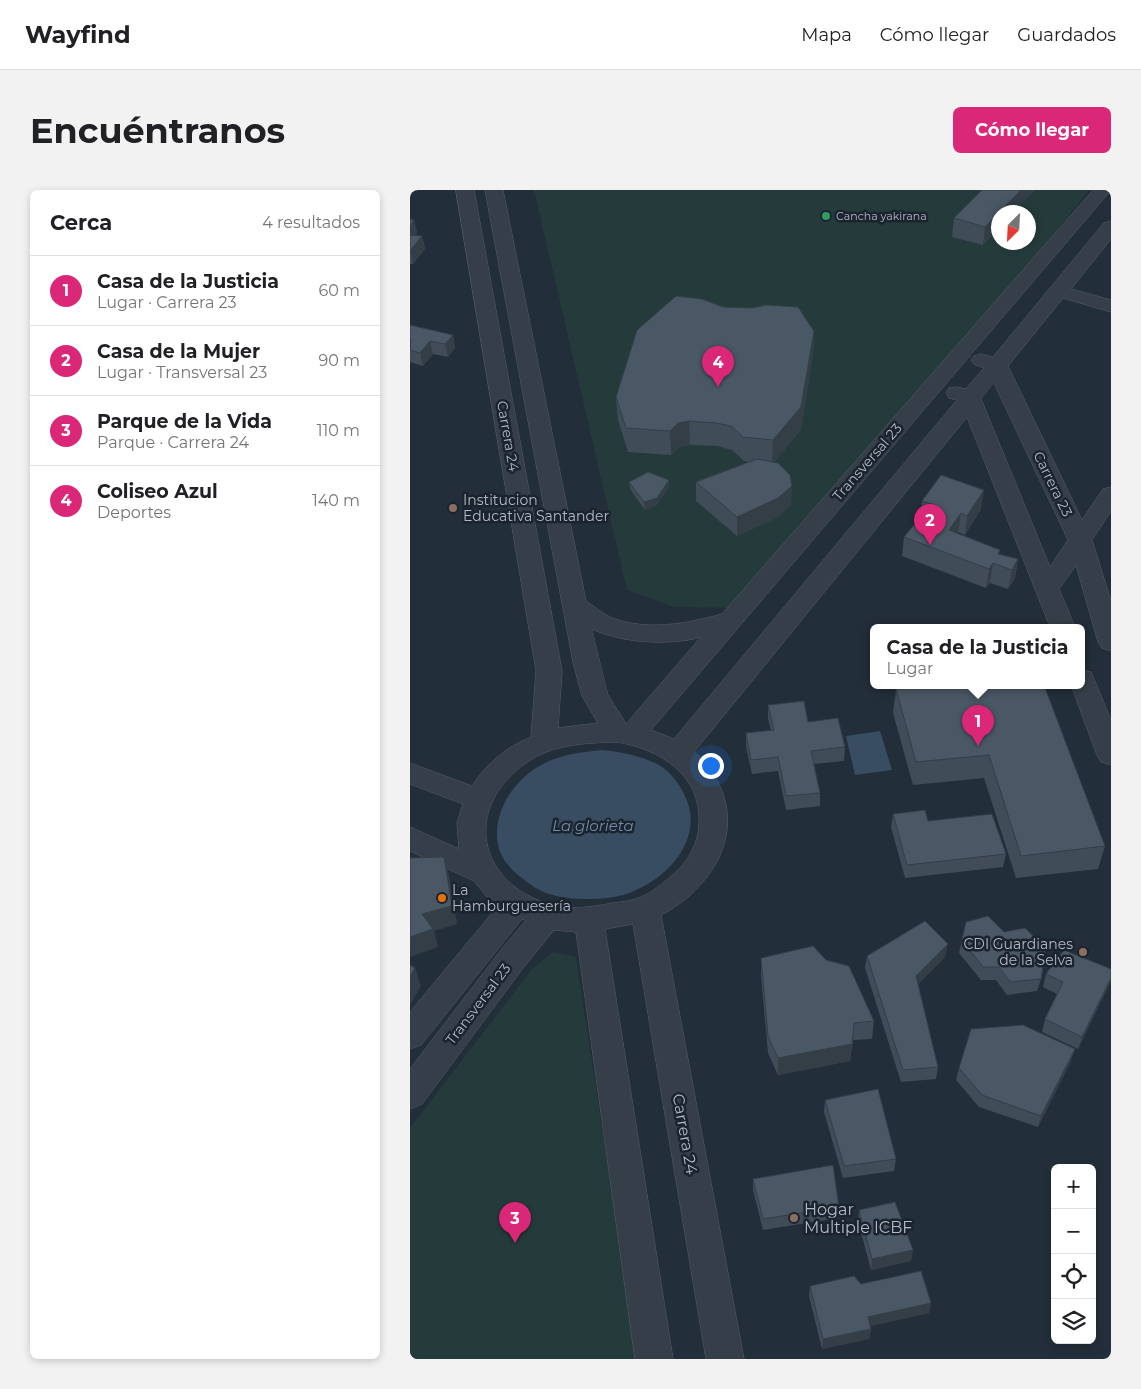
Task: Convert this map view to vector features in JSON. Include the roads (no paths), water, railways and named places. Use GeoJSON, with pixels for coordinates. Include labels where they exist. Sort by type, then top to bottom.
{"type":"FeatureCollection","features":[{"type":"Feature","properties":{"kind":"street","name":"Carrera 24"},"geometry":{"type":"LineString","coordinates":[[465,190],[549,671],[544,742]]}},
{"type":"Feature","properties":{"kind":"street"},"geometry":{"type":"LineString","coordinates":[[494,190],[575,605],[595,696],[624,733]]}},
{"type":"Feature","properties":{"kind":"street","name":"Transversal 23"},"geometry":{"type":"LineString","coordinates":[[624,733],[730,620],[1103,190]]}},
{"type":"Feature","properties":{"kind":"street"},"geometry":{"type":"LineString","coordinates":[[678,753],[1111,227]]}},
{"type":"Feature","properties":{"kind":"street"},"geometry":{"type":"LineString","coordinates":[[1058,291],[1111,306]]}},
{"type":"Feature","properties":{"kind":"street"},"geometry":{"type":"LineString","coordinates":[[485,301],[515,297]]}},
{"type":"Feature","properties":{"kind":"street"},"geometry":{"type":"LineString","coordinates":[[962,353],[997,366]]}},
{"type":"Feature","properties":{"kind":"street","name":"Carrera 23"},"geometry":{"type":"LineString","coordinates":[[997,366],[1081,542],[1111,642]]}},
{"type":"Feature","properties":{"kind":"street"},"geometry":{"type":"LineString","coordinates":[[934,384],[970,398],[1061,624]]}},
{"type":"Feature","properties":{"kind":"street"},"geometry":{"type":"LineString","coordinates":[[1047,589],[1081,542],[1111,494]]}},
{"type":"Feature","properties":{"kind":"street"},"geometry":{"type":"LineString","coordinates":[[575,605],[603,624],[644,634],[688,632],[730,620]]}},
{"type":"Feature","properties":{"kind":"street"},"geometry":{"type":"LineString","coordinates":[[1085,687],[1111,755]]}},
{"type":"Feature","properties":{"kind":"street"},"geometry":{"type":"LineString","coordinates":[[580,733],[624,733],[657,742],[678,753],[701,776],[713,803],[714,833],[702,862],[678,889],[645,908],[589,920],[548,916],[517,904],[500,893],[482,872],[472,848],[471,824],[478,799],[493,776],[516,756],[544,742],[580,733]]}},
{"type":"Feature","properties":{"kind":"street"},"geometry":{"type":"LineString","coordinates":[[410,772],[478,799]]}},
{"type":"Feature","properties":{"kind":"street"},"geometry":{"type":"LineString","coordinates":[[410,838],[482,872]]}},
{"type":"Feature","properties":{"kind":"street"},"geometry":{"type":"LineString","coordinates":[[410,1035],[517,904]]}},
{"type":"Feature","properties":{"kind":"street","name":"Carrera 24"},"geometry":{"type":"LineString","coordinates":[[645,908],[726,1359]]}},
{"type":"Feature","properties":{"kind":"street","name":"Transversal 23"},"geometry":{"type":"LineString","coordinates":[[410,1094],[548,916]]}},
{"type":"Feature","properties":{"kind":"street"},"geometry":{"type":"LineString","coordinates":[[589,920],[654,1359]]}},
{"type":"Feature","properties":{"kind":"water"},"geometry":{"type":"Polygon","coordinates":[[[880,731],[892,770],[855,775],[846,736],[880,731]]]}},
{"type":"Feature","properties":{"kind":"water","name":"La glorieta"},"geometry":{"type":"Polygon","coordinates":[[[602,750],[643,758],[657,764],[669,773],[682,790],[689,809],[691,824],[688,838],[682,851],[662,874],[650,883],[630,893],[611,898],[585,899],[565,898],[545,893],[519,876],[500,852],[497,826],[500,813],[513,789],[522,779],[543,764],[565,756],[602,750]]]}},
{"type":"Feature","properties":{"kind":"place","name":"Cancha yakirana"},"geometry":{"type":"Point","coordinates":[826,216]}},
{"type":"Feature","properties":{"kind":"place","name":"Coliseo Azul"},"geometry":{"type":"Point","coordinates":[718,387]}},
{"type":"Feature","properties":{"kind":"place","name":"Institucion Educativa Santander"},"geometry":{"type":"Point","coordinates":[453,508]}},
{"type":"Feature","properties":{"kind":"place","name":"Casa de la Mujer"},"geometry":{"type":"Point","coordinates":[930,545]}},
{"type":"Feature","properties":{"kind":"place","name":"Casa de la Justicia"},"geometry":{"type":"Point","coordinates":[978,746]}},
{"type":"Feature","properties":{"kind":"place","name":"La Hamburguesería"},"geometry":{"type":"Point","coordinates":[442,898]}},
{"type":"Feature","properties":{"kind":"place","name":"CDI Guardianes de la Selva"},"geometry":{"type":"Point","coordinates":[1083,952]}},
{"type":"Feature","properties":{"kind":"place","name":"Hogar Multiple ICBF"},"geometry":{"type":"Point","coordinates":[794,1218]}},
{"type":"Feature","properties":{"kind":"place","name":"Parque de la Vida"},"geometry":{"type":"Point","coordinates":[515,1243]}}]}
